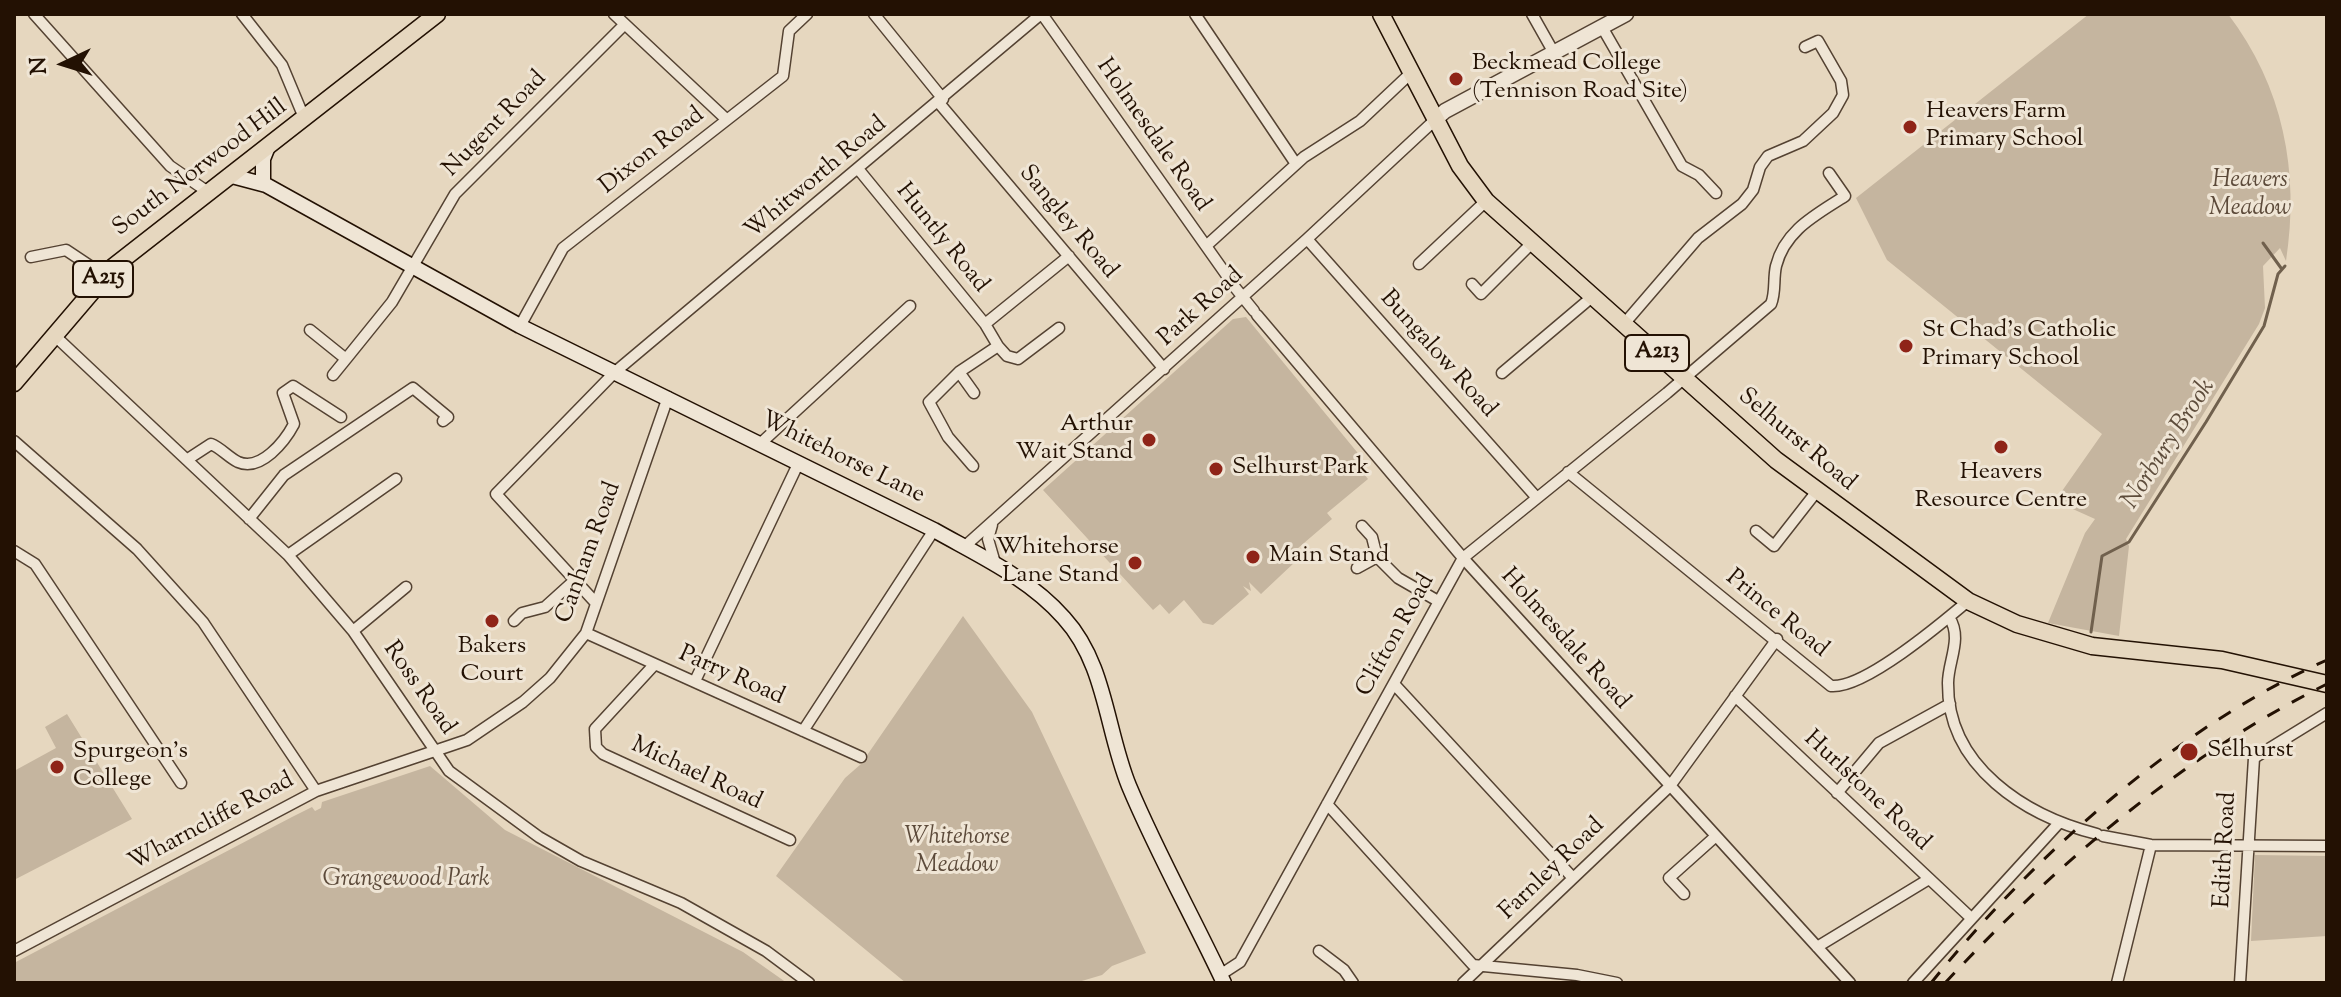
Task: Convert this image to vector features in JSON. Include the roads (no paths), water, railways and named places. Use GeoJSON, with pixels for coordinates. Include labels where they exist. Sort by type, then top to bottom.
{"type":"FeatureCollection","features":[{"type":"Feature","properties":{"kind":"main road","name":"South Norwood Hill"},"geometry":{"type":"LineString","coordinates":[[14,383],[105,276],[437,14]]}},
{"type":"Feature","properties":{"kind":"main road","name":"Selhurst Road"},"geometry":{"type":"LineString","coordinates":[[1381,14],[1460,166],[1486,201],[1817,491],[1968,601],[2017,624],[2092,646],[2222,660],[2327,684]]}},
{"type":"Feature","properties":{"kind":"main road"},"geometry":{"type":"LineString","coordinates":[[1436,119],[1445,111],[1626,14]]}},
{"type":"Feature","properties":{"kind":"main road"},"geometry":{"type":"LineString","coordinates":[[263,184],[263,159],[267,149]]}},
{"type":"Feature","properties":{"kind":"main road","name":"Whitehorse Lane"},"geometry":{"type":"LineString","coordinates":[[232,176],[263,184],[520,326],[934,530],[995,564],[1049,603],[1081,640],[1093,665],[1129,785],[1222,979]]}},
{"type":"Feature","properties":{"kind":"street"},"geometry":{"type":"LineString","coordinates":[[34,14],[170,166],[208,192]]}},
{"type":"Feature","properties":{"kind":"street"},"geometry":{"type":"LineString","coordinates":[[242,14],[282,65],[305,120]]}},
{"type":"Feature","properties":{"kind":"street"},"geometry":{"type":"LineString","coordinates":[[614,14],[623,26],[726,119]]}},
{"type":"Feature","properties":{"kind":"street","name":"Dixon Road"},"geometry":{"type":"LineString","coordinates":[[520,326],[563,248],[783,76],[789,31],[807,14]]}},
{"type":"Feature","properties":{"kind":"street","name":"Sangley Road"},"geometry":{"type":"LineString","coordinates":[[874,14],[941,101],[1164,369]]}},
{"type":"Feature","properties":{"kind":"street","name":"Whitworth Road"},"geometry":{"type":"LineString","coordinates":[[576,579],[496,494],[615,372],[1042,14]]}},
{"type":"Feature","properties":{"kind":"street","name":"Holmesdale Road"},"geometry":{"type":"LineString","coordinates":[[1042,14],[1243,298],[1463,558],[1850,983]]}},
{"type":"Feature","properties":{"kind":"street"},"geometry":{"type":"LineString","coordinates":[[1195,14],[1296,164]]}},
{"type":"Feature","properties":{"kind":"street"},"geometry":{"type":"LineString","coordinates":[[1532,14],[1554,53]]}},
{"type":"Feature","properties":{"kind":"street","name":"Nugent Road"},"geometry":{"type":"LineString","coordinates":[[333,375],[392,302],[455,194],[623,26]]}},
{"type":"Feature","properties":{"kind":"street"},"geometry":{"type":"LineString","coordinates":[[1602,27],[1682,166],[1714,186]]}},
{"type":"Feature","properties":{"kind":"street"},"geometry":{"type":"LineString","coordinates":[[1624,324],[1698,238],[1742,204],[1753,190],[1760,167],[1768,156],[1803,141],[1833,113],[1843,95],[1841,81],[1818,41],[1805,47]]}},
{"type":"Feature","properties":{"kind":"street"},"geometry":{"type":"LineString","coordinates":[[1206,246],[1296,164],[1360,121],[1412,72]]}},
{"type":"Feature","properties":{"kind":"street","name":"Park Road"},"geometry":{"type":"LineString","coordinates":[[964,547],[1243,298],[1436,119]]}},
{"type":"Feature","properties":{"kind":"street","name":"Huntly Road"},"geometry":{"type":"LineString","coordinates":[[859,170],[985,324],[1069,256]]}},
{"type":"Feature","properties":{"kind":"street","name":"Clifton Road"},"geometry":{"type":"LineString","coordinates":[[1222,979],[1240,962],[1463,558],[1771,304],[1775,271],[1786,242],[1802,224],[1848,199],[1829,173]]}},
{"type":"Feature","properties":{"kind":"street"},"geometry":{"type":"LineString","coordinates":[[1419,264],[1486,201]]}},
{"type":"Feature","properties":{"kind":"street","name":"Bungalow Road"},"geometry":{"type":"LineString","coordinates":[[1307,239],[1537,498]]}},
{"type":"Feature","properties":{"kind":"street"},"geometry":{"type":"LineString","coordinates":[[1472,284],[1481,294],[1532,243]]}},
{"type":"Feature","properties":{"kind":"street"},"geometry":{"type":"LineString","coordinates":[[31,257],[66,250],[105,276]]}},
{"type":"Feature","properties":{"kind":"street"},"geometry":{"type":"LineString","coordinates":[[1502,373],[1592,297]]}},
{"type":"Feature","properties":{"kind":"street"},"geometry":{"type":"LineString","coordinates":[[761,443],[910,306]]}},
{"type":"Feature","properties":{"kind":"street"},"geometry":{"type":"LineString","coordinates":[[985,324],[1007,356],[1018,359],[1059,328]]}},
{"type":"Feature","properties":{"kind":"street"},"geometry":{"type":"LineString","coordinates":[[310,330],[346,359]]}},
{"type":"Feature","properties":{"kind":"street","name":"Ross Road"},"geometry":{"type":"LineString","coordinates":[[55,336],[288,555],[353,631],[449,771],[539,837],[581,861],[703,914],[766,951],[809,983]]}},
{"type":"Feature","properties":{"kind":"street"},"geometry":{"type":"LineString","coordinates":[[973,466],[948,437],[929,402],[959,372],[998,346]]}},
{"type":"Feature","properties":{"kind":"street"},"geometry":{"type":"LineString","coordinates":[[959,372],[974,393]]}},
{"type":"Feature","properties":{"kind":"street"},"geometry":{"type":"LineString","coordinates":[[188,459],[211,444],[246,465],[259,462],[287,437],[294,424],[283,393],[293,386],[341,417]]}},
{"type":"Feature","properties":{"kind":"street"},"geometry":{"type":"LineString","coordinates":[[249,519],[284,475],[327,443],[413,388],[448,417],[443,421]]}},
{"type":"Feature","properties":{"kind":"street","name":"Canham Road"},"geometry":{"type":"LineString","coordinates":[[436,751],[467,740],[523,702],[550,678],[586,633],[668,397]]}},
{"type":"Feature","properties":{"kind":"street"},"geometry":{"type":"LineString","coordinates":[[14,441],[137,549],[203,622],[316,791]]}},
{"type":"Feature","properties":{"kind":"street"},"geometry":{"type":"LineString","coordinates":[[695,681],[799,462]]}},
{"type":"Feature","properties":{"kind":"street","name":"Prince Road"},"geometry":{"type":"LineString","coordinates":[[1568,472],[1831,686],[1873,671],[1968,601]]}},
{"type":"Feature","properties":{"kind":"street"},"geometry":{"type":"LineString","coordinates":[[288,555],[396,479]]}},
{"type":"Feature","properties":{"kind":"street"},"geometry":{"type":"LineString","coordinates":[[1756,531],[1774,546],[1817,491]]}},
{"type":"Feature","properties":{"kind":"street"},"geometry":{"type":"LineString","coordinates":[[993,524],[988,539],[995,564]]}},
{"type":"Feature","properties":{"kind":"street"},"geometry":{"type":"LineString","coordinates":[[1362,526],[1372,537],[1377,557],[1398,578],[1438,601]]}},
{"type":"Feature","properties":{"kind":"street"},"geometry":{"type":"LineString","coordinates":[[803,731],[934,530]]}},
{"type":"Feature","properties":{"kind":"street"},"geometry":{"type":"LineString","coordinates":[[14,551],[35,564],[181,783]]}},
{"type":"Feature","properties":{"kind":"street"},"geometry":{"type":"LineString","coordinates":[[1357,568],[1377,557]]}},
{"type":"Feature","properties":{"kind":"street"},"geometry":{"type":"LineString","coordinates":[[514,621],[522,613],[545,607],[576,579],[595,602]]}},
{"type":"Feature","properties":{"kind":"street"},"geometry":{"type":"LineString","coordinates":[[353,631],[406,587]]}},
{"type":"Feature","properties":{"kind":"street"},"geometry":{"type":"LineString","coordinates":[[1949,617],[1956,631],[1949,675],[1950,704],[1959,736],[1974,761],[2019,802],[2058,824],[2151,845],[2327,846]]}},
{"type":"Feature","properties":{"kind":"street","name":"Parry Road"},"geometry":{"type":"LineString","coordinates":[[586,633],[861,757]]}},
{"type":"Feature","properties":{"kind":"street","name":"Farnley Road"},"geometry":{"type":"LineString","coordinates":[[1463,983],[1670,786],[1777,639]]}},
{"type":"Feature","properties":{"kind":"street","name":"Michael Road"},"geometry":{"type":"LineString","coordinates":[[654,665],[595,729],[596,747],[603,754],[790,840]]}},
{"type":"Feature","properties":{"kind":"street"},"geometry":{"type":"LineString","coordinates":[[1394,684],[1573,878]]}},
{"type":"Feature","properties":{"kind":"street","name":"Hurlstone Road"},"geometry":{"type":"LineString","coordinates":[[1735,696],[1970,917]]}},
{"type":"Feature","properties":{"kind":"street"},"geometry":{"type":"LineString","coordinates":[[1837,793],[1879,743],[1950,704]]}},
{"type":"Feature","properties":{"kind":"street","name":"Edith Road"},"geometry":{"type":"LineString","coordinates":[[2240,983],[2254,758],[2327,713]]}},
{"type":"Feature","properties":{"kind":"street","name":"Wharncliffe Road"},"geometry":{"type":"LineString","coordinates":[[14,951],[316,791],[436,751]]}},
{"type":"Feature","properties":{"kind":"street"},"geometry":{"type":"LineString","coordinates":[[1327,804],[1479,968],[1559,973],[1617,983]]}},
{"type":"Feature","properties":{"kind":"street"},"geometry":{"type":"LineString","coordinates":[[1913,983],[2058,824]]}},
{"type":"Feature","properties":{"kind":"street"},"geometry":{"type":"LineString","coordinates":[[1684,894],[1669,878],[1716,836]]}},
{"type":"Feature","properties":{"kind":"street"},"geometry":{"type":"LineString","coordinates":[[2117,983],[2151,845]]}},
{"type":"Feature","properties":{"kind":"street"},"geometry":{"type":"LineString","coordinates":[[1817,947],[1929,879]]}},
{"type":"Feature","properties":{"kind":"street"},"geometry":{"type":"LineString","coordinates":[[1319,951],[1349,975],[1353,983]]}},
{"type":"Feature","properties":{"kind":"waterway","name":"Norbury Brook"},"geometry":{"type":"LineString","coordinates":[[2263,243],[2281,268]]}},
{"type":"Feature","properties":{"kind":"waterway","name":"Norbury Brook"},"geometry":{"type":"LineString","coordinates":[[2091,632],[2102,556],[2129,542],[2206,422],[2264,326],[2278,274],[2285,266]]}},
{"type":"Feature","properties":{"kind":"railway"},"geometry":{"type":"LineString","coordinates":[[1931,983],[2015,888],[2111,799],[2216,721],[2271,688],[2327,660]]}},
{"type":"Feature","properties":{"kind":"railway"},"geometry":{"type":"LineString","coordinates":[[1945,983],[2031,897],[2123,816],[2222,744],[2327,684]]}},
{"type":"Feature","properties":{"kind":"place","name":"Beckmead College (Tennison Road Site)"},"geometry":{"type":"Point","coordinates":[1456,79]}},
{"type":"Feature","properties":{"kind":"place","name":"Heavers Farm Primary School"},"geometry":{"type":"Point","coordinates":[1910,127]}},
{"type":"Feature","properties":{"kind":"place","name":"St Chad's Catholic Primary School"},"geometry":{"type":"Point","coordinates":[1906,346]}},
{"type":"Feature","properties":{"kind":"place","name":"Arthur Wait Stand"},"geometry":{"type":"Point","coordinates":[1149,440]}},
{"type":"Feature","properties":{"kind":"place","name":"Heavers Resource Centre"},"geometry":{"type":"Point","coordinates":[2001,447]}},
{"type":"Feature","properties":{"kind":"place","name":"Selhurst Park"},"geometry":{"type":"Point","coordinates":[1216,469]}},
{"type":"Feature","properties":{"kind":"place","name":"Main Stand"},"geometry":{"type":"Point","coordinates":[1253,557]}},
{"type":"Feature","properties":{"kind":"place","name":"Whitehorse Lane Stand"},"geometry":{"type":"Point","coordinates":[1135,563]}},
{"type":"Feature","properties":{"kind":"place","name":"Bakers Court"},"geometry":{"type":"Point","coordinates":[492,621]}},
{"type":"Feature","properties":{"kind":"place","name":"Selhurst"},"geometry":{"type":"Point","coordinates":[2189,752]}},
{"type":"Feature","properties":{"kind":"place","name":"Spurgeon's College"},"geometry":{"type":"Point","coordinates":[57,767]}},
{"type":"Feature","properties":{"kind":"park label","name":"Heavers Meadow"},"geometry":{"type":"Point","coordinates":[2250,196]}},
{"type":"Feature","properties":{"kind":"park label","name":"Whitehorse Meadow"},"geometry":{"type":"Point","coordinates":[957,853]}},
{"type":"Feature","properties":{"kind":"park label","name":"Grangewood Park"},"geometry":{"type":"Point","coordinates":[406,881]}}]}
